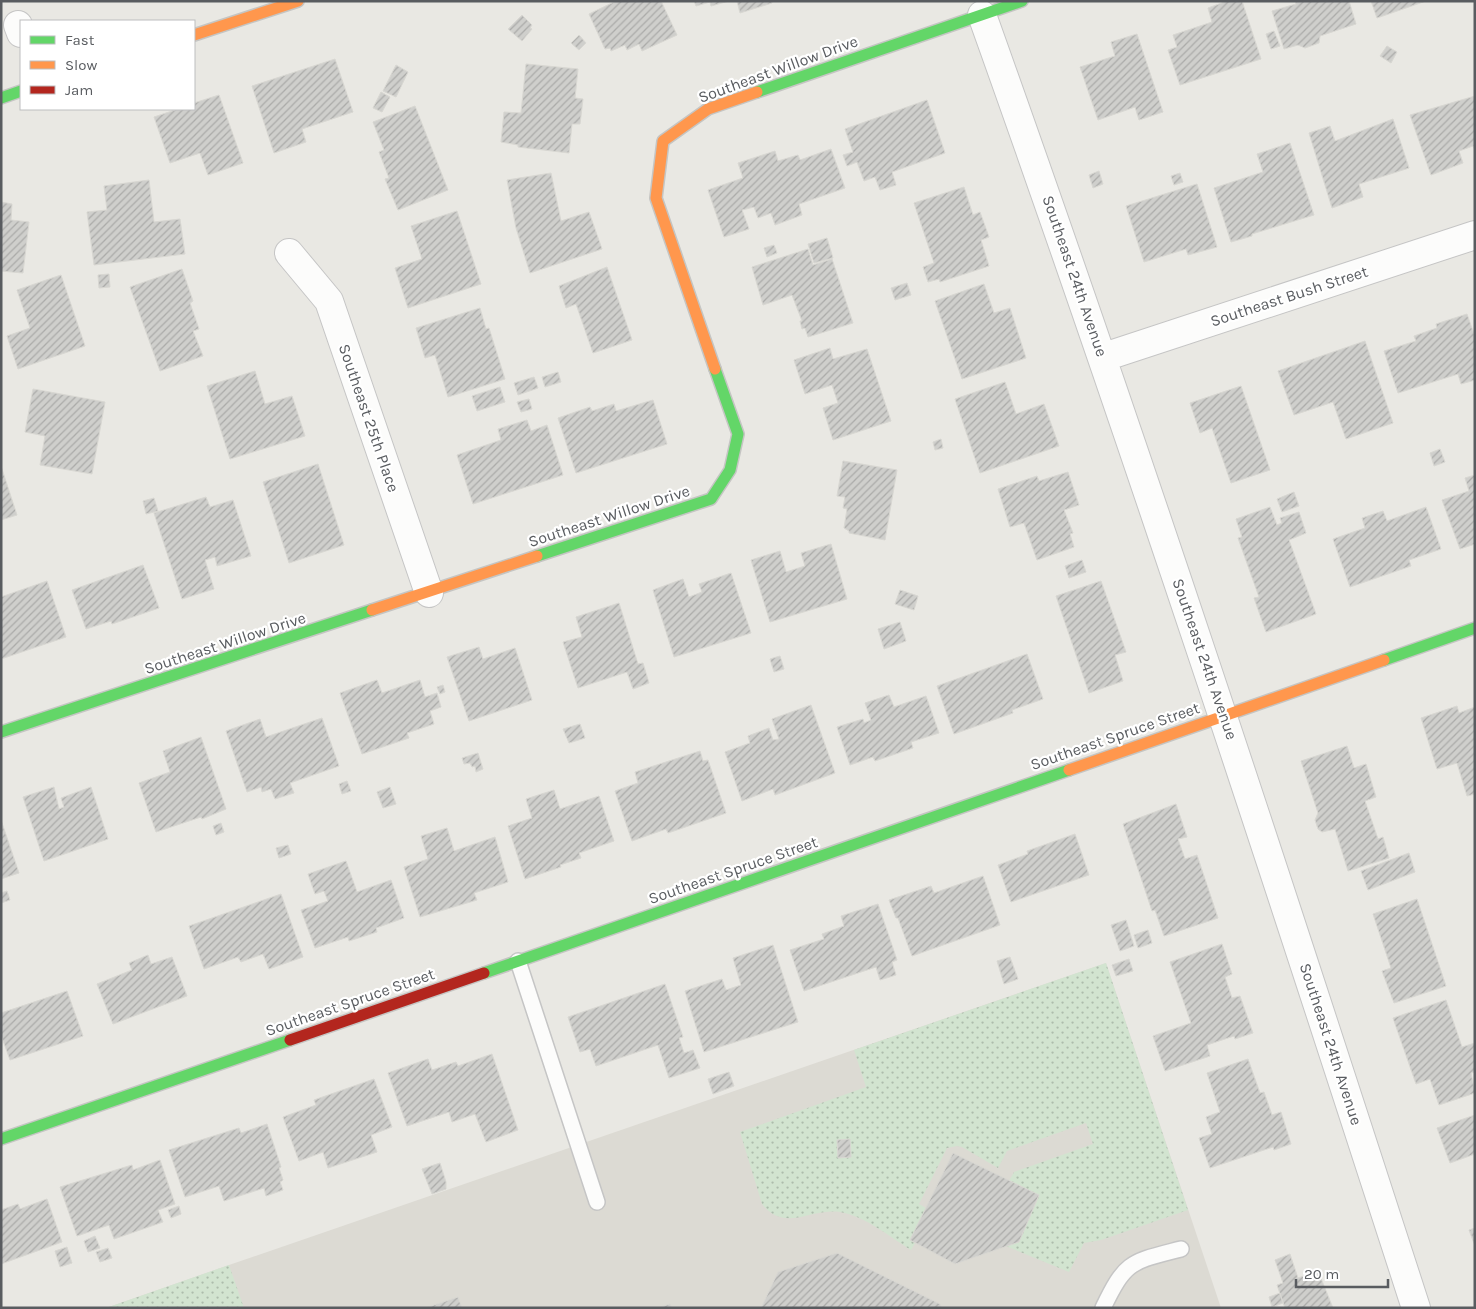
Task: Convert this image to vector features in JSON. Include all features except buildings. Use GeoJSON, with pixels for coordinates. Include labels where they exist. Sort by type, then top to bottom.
{"type":"FeatureCollection","features":[{"type":"Feature","properties":{"kind":"street"},"geometry":{"type":"LineString","coordinates":[[195,35],[298,1]]}},
{"type":"Feature","properties":{"kind":"street","name":"Southeast Willow Drive"},"geometry":{"type":"LineString","coordinates":[[1,732],[711,499],[729,472],[738,434],[656,198],[663,141],[708,109],[1022,1]]}},
{"type":"Feature","properties":{"kind":"street","name":"Southeast 24th Avenue"},"geometry":{"type":"LineString","coordinates":[[982,15],[1104,357],[1224,715],[1416,1308]]}},
{"type":"Feature","properties":{"kind":"street"},"geometry":{"type":"LineString","coordinates":[[1,98],[20,91]]}},
{"type":"Feature","properties":{"kind":"street","name":"Southeast Bush Street"},"geometry":{"type":"LineString","coordinates":[[1104,357],[1475,236]]}},
{"type":"Feature","properties":{"kind":"street","name":"Southeast 25th Place"},"geometry":{"type":"LineString","coordinates":[[289,253],[328,302],[429,593]]}},
{"type":"Feature","properties":{"kind":"street","name":"Southeast Spruce Street"},"geometry":{"type":"LineString","coordinates":[[1,1140],[1475,628]]}},
{"type":"Feature","properties":{"kind":"lane"},"geometry":{"type":"LineString","coordinates":[[518,961],[597,1202]]}},
{"type":"Feature","properties":{"kind":"lane"},"geometry":{"type":"LineString","coordinates":[[1103,1308],[1123,1271],[1138,1260],[1181,1249]]}},
{"type":"Feature","properties":{"kind":"shaded area"},"geometry":{"type":"Polygon","coordinates":[[[1106,963],[1221,1308],[106,1308],[229,1265],[1106,963]]]}},
{"type":"Feature","properties":{"kind":"green space"},"geometry":{"type":"Polygon","coordinates":[[[1106,963],[1188,1210],[1101,1240],[1084,1243],[1069,1272],[1006,1246],[1019,1242],[1039,1196],[1009,1181],[1014,1172],[1093,1144],[1086,1123],[1007,1151],[998,1168],[962,1147],[947,1148],[919,1204],[926,1208],[910,1240],[915,1243],[911,1250],[868,1222],[849,1214],[829,1212],[789,1218],[779,1217],[770,1213],[762,1204],[740,1132],[866,1087],[854,1050],[1106,963]]]}},
{"type":"Feature","properties":{"kind":"green space"},"geometry":{"type":"Polygon","coordinates":[[[229,1265],[244,1308],[106,1308],[229,1265]]]}},
{"type":"Feature","properties":{"kind":"traffic: fast"},"geometry":{"type":"LineString","coordinates":[[757,92],[1022,1]]}},
{"type":"Feature","properties":{"kind":"traffic: fast"},"geometry":{"type":"LineString","coordinates":[[1,98],[20,91]]}},
{"type":"Feature","properties":{"kind":"traffic: fast"},"geometry":{"type":"LineString","coordinates":[[537,556],[711,499],[730,470],[738,434],[715,369]]}},
{"type":"Feature","properties":{"kind":"traffic: fast"},"geometry":{"type":"LineString","coordinates":[[1,732],[372,610]]}},
{"type":"Feature","properties":{"kind":"traffic: fast"},"geometry":{"type":"LineString","coordinates":[[1384,660],[1475,628]]}},
{"type":"Feature","properties":{"kind":"traffic: fast"},"geometry":{"type":"LineString","coordinates":[[484,973],[1069,770]]}},
{"type":"Feature","properties":{"kind":"traffic: fast"},"geometry":{"type":"LineString","coordinates":[[1,1139],[290,1040]]}},
{"type":"Feature","properties":{"kind":"traffic: slow"},"geometry":{"type":"LineString","coordinates":[[195,35],[298,1]]}},
{"type":"Feature","properties":{"kind":"traffic: slow"},"geometry":{"type":"LineString","coordinates":[[715,369],[656,198],[663,141],[708,109],[757,92]]}},
{"type":"Feature","properties":{"kind":"traffic: slow"},"geometry":{"type":"LineString","coordinates":[[372,610],[537,556]]}},
{"type":"Feature","properties":{"kind":"traffic: slow"},"geometry":{"type":"LineString","coordinates":[[1069,770],[1384,660]]}},
{"type":"Feature","properties":{"kind":"traffic: jam"},"geometry":{"type":"LineString","coordinates":[[290,1040],[484,973]]}}]}
